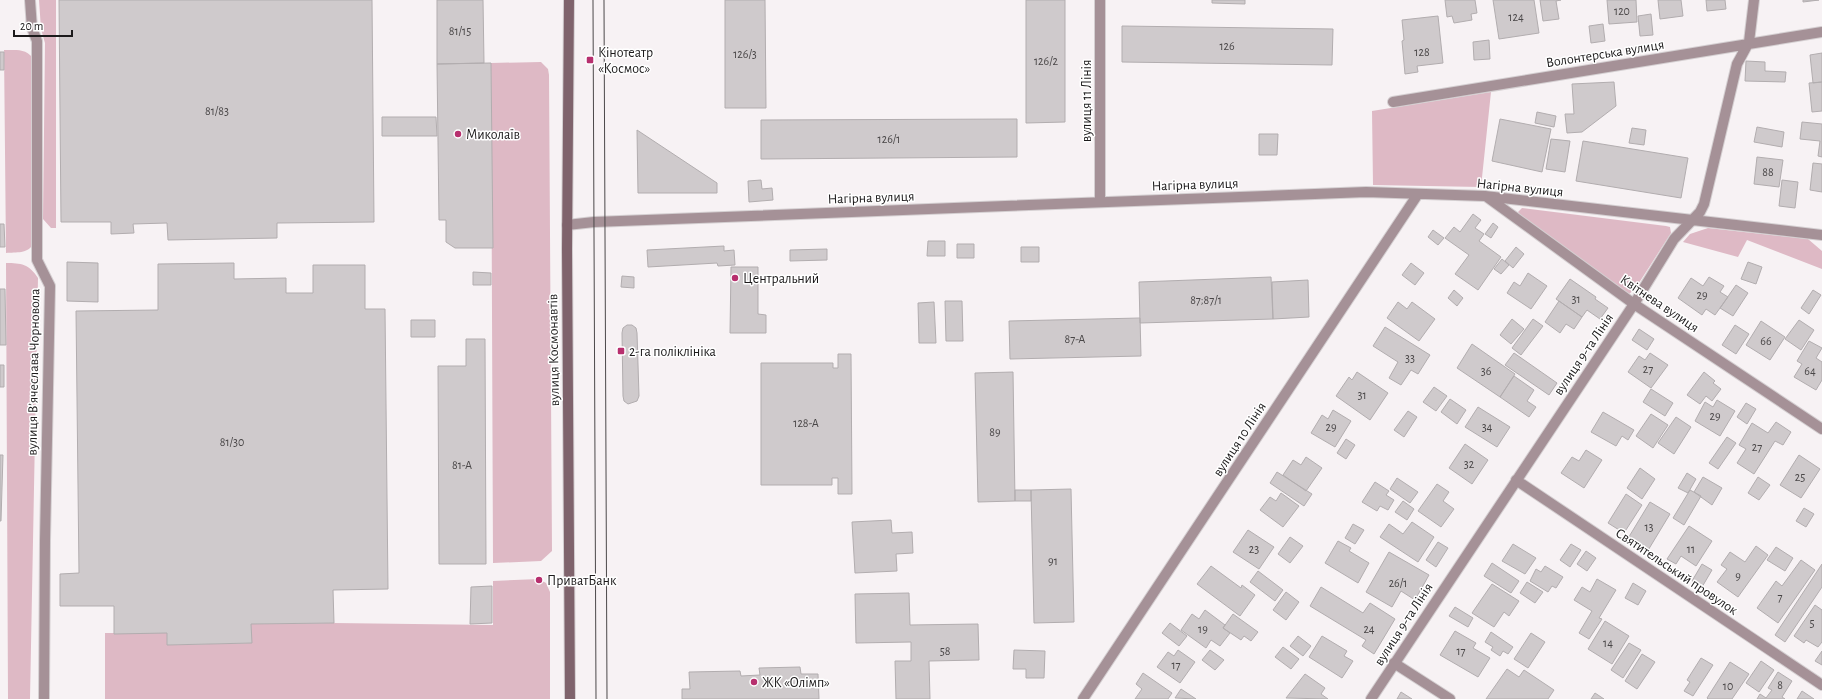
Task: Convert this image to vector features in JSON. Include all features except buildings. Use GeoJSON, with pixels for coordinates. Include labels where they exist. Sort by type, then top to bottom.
{"type":"FeatureCollection","features":[{"type":"Feature","properties":{"kind":"main road","name":"вулиця Космонавтів"},"geometry":{"type":"LineString","coordinates":[[569,0],[567,225],[570,699]]}},
{"type":"Feature","properties":{"kind":"street","name":"вулиця Вʼячеслава Чорновола"},"geometry":{"type":"LineString","coordinates":[[30,0],[32,28],[37,41],[37,260],[50,286],[44,540],[44,699]]}},
{"type":"Feature","properties":{"kind":"street","name":"вулиця 11 Лінія"},"geometry":{"type":"LineString","coordinates":[[1100,0],[1100,202]]}},
{"type":"Feature","properties":{"kind":"street","name":"вулиця 9-та Лінія"},"geometry":{"type":"LineString","coordinates":[[1371,699],[1634,304],[1674,239],[1700,212],[1704,204],[1737,64],[1748,42],[1754,0]]}},
{"type":"Feature","properties":{"kind":"street","name":"Волонтерська вулиця"},"geometry":{"type":"LineString","coordinates":[[1393,102],[1748,42],[1822,32]]}},
{"type":"Feature","properties":{"kind":"street","name":"Нагірна вулиця"},"geometry":{"type":"LineString","coordinates":[[567,225],[594,222],[1366,192],[1485,196],[1821,236]]}},
{"type":"Feature","properties":{"kind":"street","name":"вулиця 10 Лінія"},"geometry":{"type":"LineString","coordinates":[[1083,699],[1418,194]]}},
{"type":"Feature","properties":{"kind":"street","name":"Квітнева вулиця"},"geometry":{"type":"LineString","coordinates":[[1485,196],[1634,304],[1822,429]]}},
{"type":"Feature","properties":{"kind":"street","name":"Святительський провулок"},"geometry":{"type":"LineString","coordinates":[[1516,480],[1822,685]]}},
{"type":"Feature","properties":{"kind":"street"},"geometry":{"type":"LineString","coordinates":[[1394,663],[1450,699]]}},
{"type":"Feature","properties":{"kind":"shaded area"},"geometry":{"type":"Polygon","coordinates":[[[39,0],[56,0],[56,228],[51,228],[43,219],[45,43],[41,29],[39,0]]]}},
{"type":"Feature","properties":{"kind":"shaded area"},"geometry":{"type":"Polygon","coordinates":[[[4,50],[18,50],[25,52],[35,61],[33,244],[25,251],[6,253],[4,50]]]}},
{"type":"Feature","properties":{"kind":"shaded area"},"geometry":{"type":"Polygon","coordinates":[[[541,62],[548,69],[549,75],[552,551],[541,561],[493,563],[491,63],[541,62]]]}},
{"type":"Feature","properties":{"kind":"shaded area"},"geometry":{"type":"Polygon","coordinates":[[[1491,92],[1481,187],[1373,185],[1372,111],[1491,92]]]}},
{"type":"Feature","properties":{"kind":"shaded area"},"geometry":{"type":"Polygon","coordinates":[[[1522,208],[1666,226],[1670,227],[1671,233],[1635,289],[1629,294],[1520,215],[1518,212],[1522,208]]]}},
{"type":"Feature","properties":{"kind":"shaded area"},"geometry":{"type":"Polygon","coordinates":[[[1708,228],[1808,239],[1822,251],[1822,269],[1747,240],[1738,257],[1683,242],[1690,234],[1708,228]]]}},
{"type":"Feature","properties":{"kind":"shaded area"},"geometry":{"type":"Polygon","coordinates":[[[6,263],[24,265],[35,273],[38,278],[30,699],[8,699],[6,263]]]}},
{"type":"Feature","properties":{"kind":"shaded area"},"geometry":{"type":"Polygon","coordinates":[[[539,579],[546,583],[550,592],[550,699],[105,699],[105,633],[167,633],[168,645],[251,643],[251,624],[334,623],[493,625],[493,581],[539,579]]]}},
{"type":"Feature","properties":{"kind":"tram line"},"geometry":{"type":"LineString","coordinates":[[593,0],[596,699]]}},
{"type":"Feature","properties":{"kind":"tram line"},"geometry":{"type":"LineString","coordinates":[[604,0],[607,699]]}},
{"type":"Feature","properties":{"kind":"place","name":"Кінотеатр «Космос»"},"geometry":{"type":"Point","coordinates":[590,60]}},
{"type":"Feature","properties":{"kind":"place","name":"Миколаїв"},"geometry":{"type":"Point","coordinates":[458,134]}},
{"type":"Feature","properties":{"kind":"place","name":"Центральний"},"geometry":{"type":"Point","coordinates":[735,278]}},
{"type":"Feature","properties":{"kind":"place","name":"2-га поліклініка"},"geometry":{"type":"Point","coordinates":[621,351]}},
{"type":"Feature","properties":{"kind":"place","name":"ПриватБанк"},"geometry":{"type":"Point","coordinates":[539,580]}},
{"type":"Feature","properties":{"kind":"place","name":"ЖК «Олімп»"},"geometry":{"type":"Point","coordinates":[754,682]}}]}
